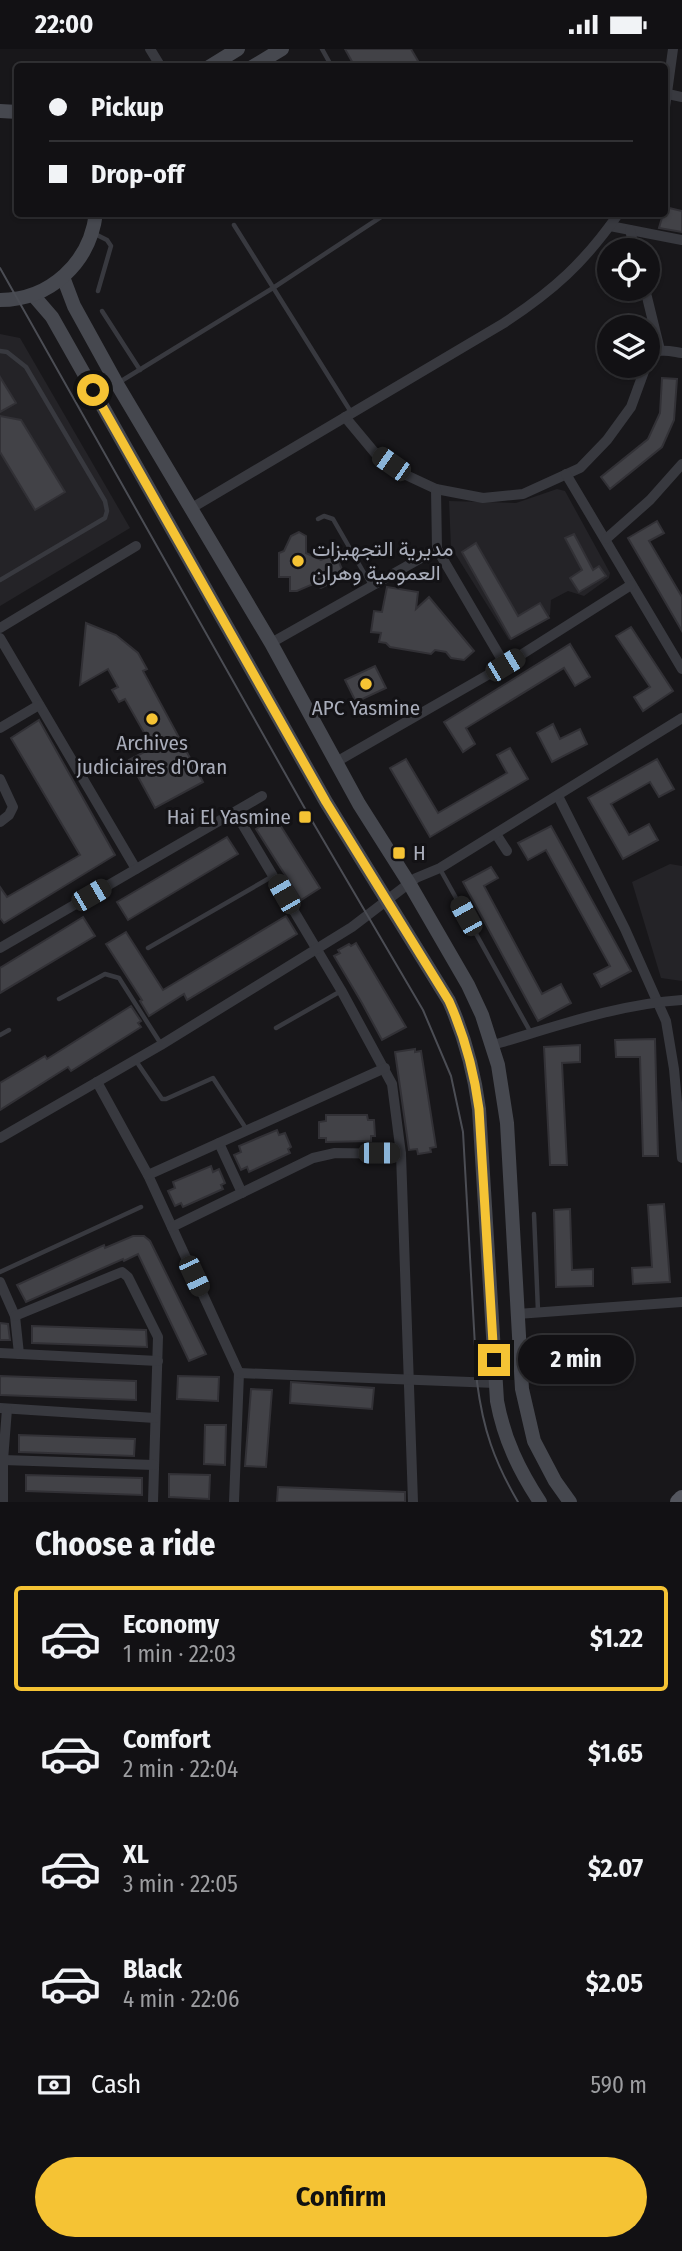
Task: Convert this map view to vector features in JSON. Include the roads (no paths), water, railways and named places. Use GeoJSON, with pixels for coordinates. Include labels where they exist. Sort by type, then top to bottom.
{"type":"FeatureCollection","features":[{"type":"Feature","properties":{"kind":"main road"},"geometry":{"type":"LineString","coordinates":[[215,63],[238,49]]}},
{"type":"Feature","properties":{"kind":"main road"},"geometry":{"type":"LineString","coordinates":[[259,63],[282,49]]}},
{"type":"Feature","properties":{"kind":"main road"},"geometry":{"type":"LineString","coordinates":[[0,300],[33,295],[63,277],[83,254],[93,232],[95,217]]}},
{"type":"Feature","properties":{"kind":"main road"},"geometry":{"type":"LineString","coordinates":[[63,277],[74,306],[117,384],[271,643],[359,804],[468,985],[493,1045],[507,1123],[522,1389],[528,1421],[543,1459],[570,1502]]}},
{"type":"Feature","properties":{"kind":"main road"},"geometry":{"type":"LineString","coordinates":[[33,295],[52,317],[326,802],[449,1001],[473,1069],[483,1153],[495,1383],[501,1419],[523,1478],[540,1502]]}},
{"type":"Feature","properties":{"kind":"main road"},"geometry":{"type":"LineString","coordinates":[[678,1502],[682,1498]]}},
{"type":"Feature","properties":{"kind":"street"},"geometry":{"type":"LineString","coordinates":[[673,49],[668,94],[682,97]]}},
{"type":"Feature","properties":{"kind":"street"},"geometry":{"type":"LineString","coordinates":[[190,509],[504,323],[543,297],[567,276],[616,217]]}},
{"type":"Feature","properties":{"kind":"street"},"geometry":{"type":"LineString","coordinates":[[610,226],[682,240]]}},
{"type":"Feature","properties":{"kind":"street"},"geometry":{"type":"LineString","coordinates":[[630,230],[632,238]]}},
{"type":"Feature","properties":{"kind":"street"},"geometry":{"type":"LineString","coordinates":[[660,350],[682,353]]}},
{"type":"Feature","properties":{"kind":"street"},"geometry":{"type":"LineString","coordinates":[[348,415],[376,453],[406,475],[436,489],[483,498],[523,494],[580,468],[607,440],[631,407],[642,378]]}},
{"type":"Feature","properties":{"kind":"street"},"geometry":{"type":"LineString","coordinates":[[606,538],[650,500],[682,464]]}},
{"type":"Feature","properties":{"kind":"street"},"geometry":{"type":"LineString","coordinates":[[566,474],[682,669]]}},
{"type":"Feature","properties":{"kind":"street"},"geometry":{"type":"LineString","coordinates":[[436,489],[437,549],[505,665]]}},
{"type":"Feature","properties":{"kind":"street"},"geometry":{"type":"LineString","coordinates":[[0,628],[136,546]]}},
{"type":"Feature","properties":{"kind":"street"},"geometry":{"type":"LineString","coordinates":[[271,643],[437,549]]}},
{"type":"Feature","properties":{"kind":"street"},"geometry":{"type":"LineString","coordinates":[[336,762],[505,665],[631,585]]}},
{"type":"Feature","properties":{"kind":"street"},"geometry":{"type":"LineString","coordinates":[[0,638],[136,869]]}},
{"type":"Feature","properties":{"kind":"street"},"geometry":{"type":"LineString","coordinates":[[0,728],[38,705]]}},
{"type":"Feature","properties":{"kind":"street"},"geometry":{"type":"LineString","coordinates":[[0,1138],[161,1045],[362,920],[385,899],[409,883],[440,869],[682,718]]}},
{"type":"Feature","properties":{"kind":"street"},"geometry":{"type":"LineString","coordinates":[[0,779],[13,807],[9,815],[0,822]]}},
{"type":"Feature","properties":{"kind":"street"},"geometry":{"type":"LineString","coordinates":[[0,948],[262,796]]}},
{"type":"Feature","properties":{"kind":"street"},"geometry":{"type":"LineString","coordinates":[[558,796],[625,929],[666,1021],[674,1069],[682,1158]]}},
{"type":"Feature","properties":{"kind":"street"},"geometry":{"type":"LineString","coordinates":[[235,812],[341,990],[392,1084],[401,1154],[412,1502]]}},
{"type":"Feature","properties":{"kind":"street"},"geometry":{"type":"LineString","coordinates":[[496,834],[506,851]]}},
{"type":"Feature","properties":{"kind":"street"},"geometry":{"type":"LineString","coordinates":[[493,1045],[657,1001],[682,1000]]}},
{"type":"Feature","properties":{"kind":"street"},"geometry":{"type":"LineString","coordinates":[[148,1175],[385,1068]]}},
{"type":"Feature","properties":{"kind":"street"},"geometry":{"type":"LineString","coordinates":[[97,1082],[148,1175],[239,1373],[234,1502]]}},
{"type":"Feature","properties":{"kind":"street"},"geometry":{"type":"LineString","coordinates":[[219,1143],[242,1193]]}},
{"type":"Feature","properties":{"kind":"street"},"geometry":{"type":"LineString","coordinates":[[172,1227],[313,1158],[335,1153],[401,1154]]}},
{"type":"Feature","properties":{"kind":"street"},"geometry":{"type":"LineString","coordinates":[[15,1316],[122,1272],[128,1277],[158,1337],[153,1502]]}},
{"type":"Feature","properties":{"kind":"street"},"geometry":{"type":"LineString","coordinates":[[0,1282],[15,1316],[19,1354]]}},
{"type":"Feature","properties":{"kind":"street"},"geometry":{"type":"LineString","coordinates":[[517,1314],[682,1302]]}},
{"type":"Feature","properties":{"kind":"street"},"geometry":{"type":"LineString","coordinates":[[0,1353],[158,1361]]}},
{"type":"Feature","properties":{"kind":"street"},"geometry":{"type":"LineString","coordinates":[[239,1373],[495,1383]]}},
{"type":"Feature","properties":{"kind":"street"},"geometry":{"type":"LineString","coordinates":[[4,1502],[3,1408],[155,1418]]}},
{"type":"Feature","properties":{"kind":"street"},"geometry":{"type":"LineString","coordinates":[[3,1460],[154,1465]]}},
{"type":"Feature","properties":{"kind":"lane"},"geometry":{"type":"LineString","coordinates":[[117,384],[273,288],[381,217]]}},
{"type":"Feature","properties":{"kind":"lane"},"geometry":{"type":"LineString","coordinates":[[234,225],[348,415]]}},
{"type":"Feature","properties":{"kind":"lane"},"geometry":{"type":"LineString","coordinates":[[93,232],[107,240],[111,246],[98,291]]}},
{"type":"Feature","properties":{"kind":"lane"},"geometry":{"type":"LineString","coordinates":[[102,311],[140,370]]}},
{"type":"Feature","properties":{"kind":"lane"},"geometry":{"type":"LineString","coordinates":[[0,351],[7,352],[26,367],[105,501],[107,511],[105,518],[0,580]]}},
{"type":"Feature","properties":{"kind":"lane"},"geometry":{"type":"LineString","coordinates":[[318,519],[324,516],[333,519],[371,585]]}},
{"type":"Feature","properties":{"kind":"lane"},"geometry":{"type":"LineString","coordinates":[[440,869],[531,1034]]}},
{"type":"Feature","properties":{"kind":"lane"},"geometry":{"type":"LineString","coordinates":[[148,948],[274,876]]}},
{"type":"Feature","properties":{"kind":"lane"},"geometry":{"type":"LineString","coordinates":[[59,999],[105,974],[119,978],[161,1045]]}},
{"type":"Feature","properties":{"kind":"lane"},"geometry":{"type":"LineString","coordinates":[[276,1028],[341,990]]}},
{"type":"Feature","properties":{"kind":"lane"},"geometry":{"type":"LineString","coordinates":[[0,1035],[9,1030]]}},
{"type":"Feature","properties":{"kind":"lane"},"geometry":{"type":"LineString","coordinates":[[136,1060],[162,1099],[213,1078],[247,1130]]}},
{"type":"Feature","properties":{"kind":"lane"},"geometry":{"type":"LineString","coordinates":[[0,1272],[141,1207]]}},
{"type":"Feature","properties":{"kind":"lane"},"geometry":{"type":"LineString","coordinates":[[534,1214],[538,1312]]}},
{"type":"Feature","properties":{"kind":"tram line"},"geometry":{"type":"LineString","coordinates":[[0,268],[308,814],[423,1010],[451,1076],[463,1132],[477,1382],[486,1430],[502,1473],[518,1502]]}},
{"type":"Feature","properties":{"kind":"place","name":"مديرية التجهيزات العمومية وهران"},"geometry":{"type":"Point","coordinates":[298,561]}},
{"type":"Feature","properties":{"kind":"place","name":"APC Yasmine"},"geometry":{"type":"Point","coordinates":[366,684]}},
{"type":"Feature","properties":{"kind":"place","name":"Archives judiciaires d'Oran"},"geometry":{"type":"Point","coordinates":[152,719]}},
{"type":"Feature","properties":{"kind":"place","name":"Hai El Yasmine"},"geometry":{"type":"Point","coordinates":[305,817]}},
{"type":"Feature","properties":{"kind":"place","name":"H"},"geometry":{"type":"Point","coordinates":[399,853]}}]}
